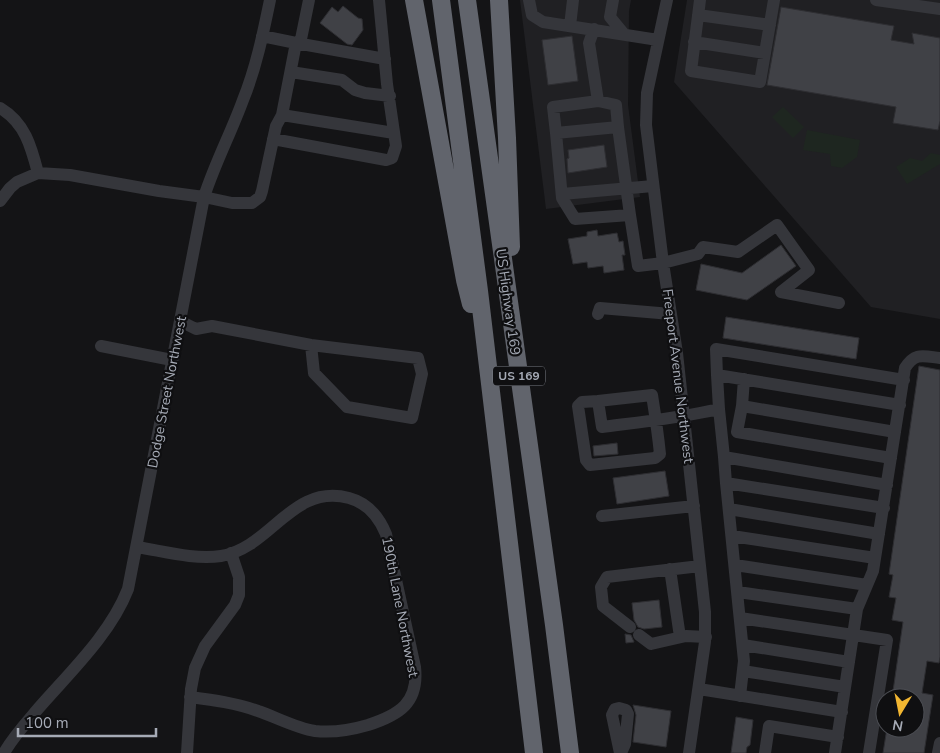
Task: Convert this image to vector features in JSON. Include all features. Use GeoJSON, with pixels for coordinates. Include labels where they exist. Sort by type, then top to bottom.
{"type":"FeatureCollection","features":[{"type":"Feature","properties":{"kind":"highway"},"geometry":{"type":"LineString","coordinates":[[414,0],[465,280],[490,382]]}},
{"type":"Feature","properties":{"kind":"highway","name":"US Highway 169"},"geometry":{"type":"LineString","coordinates":[[441,0],[490,382],[534,753]]}},
{"type":"Feature","properties":{"kind":"highway","name":"US Highway 169"},"geometry":{"type":"LineString","coordinates":[[467,0],[570,753]]}},
{"type":"Feature","properties":{"kind":"highway"},"geometry":{"type":"LineString","coordinates":[[499,0],[507,138],[514,342]]}},
{"type":"Feature","properties":{"kind":"street","name":"Dodge Street Northwest"},"geometry":{"type":"LineString","coordinates":[[4,753],[32,715],[109,626],[120,608],[128,589],[204,197],[216,161],[244,98],[270,0]]}},
{"type":"Feature","properties":{"kind":"street"},"geometry":{"type":"LineString","coordinates":[[0,201],[17,182],[38,173],[70,175],[232,203],[252,203],[256,201],[262,191],[276,126],[282,115],[309,0]]}},
{"type":"Feature","properties":{"kind":"street"},"geometry":{"type":"LineString","coordinates":[[273,139],[386,160],[392,158],[396,146],[379,0]]}},
{"type":"Feature","properties":{"kind":"street"},"geometry":{"type":"LineString","coordinates":[[529,0],[532,15],[543,22],[658,40]]}},
{"type":"Feature","properties":{"kind":"street"},"geometry":{"type":"LineString","coordinates":[[570,26],[573,0]]}},
{"type":"Feature","properties":{"kind":"street"},"geometry":{"type":"LineString","coordinates":[[613,0],[610,18],[624,34]]}},
{"type":"Feature","properties":{"kind":"street","name":"Freeport Avenue Northwest"},"geometry":{"type":"LineString","coordinates":[[667,0],[647,93],[646,109],[653,186],[677,353],[706,637],[689,753]]}},
{"type":"Feature","properties":{"kind":"street"},"geometry":{"type":"LineString","coordinates":[[700,0],[691,71],[760,82],[774,0]]}},
{"type":"Feature","properties":{"kind":"street"},"geometry":{"type":"LineString","coordinates":[[876,0],[940,10]]}},
{"type":"Feature","properties":{"kind":"street"},"geometry":{"type":"LineString","coordinates":[[698,15],[770,25]]}},
{"type":"Feature","properties":{"kind":"street"},"geometry":{"type":"LineString","coordinates":[[594,30],[588,43],[598,101]]}},
{"type":"Feature","properties":{"kind":"street"},"geometry":{"type":"LineString","coordinates":[[262,36],[385,60]]}},
{"type":"Feature","properties":{"kind":"street"},"geometry":{"type":"LineString","coordinates":[[694,42],[765,53]]}},
{"type":"Feature","properties":{"kind":"street"},"geometry":{"type":"LineString","coordinates":[[291,72],[342,80],[355,90],[390,96]]}},
{"type":"Feature","properties":{"kind":"street"},"geometry":{"type":"LineString","coordinates":[[630,215],[575,219],[562,198],[552,107],[598,101],[616,105],[638,266],[663,263],[698,254],[703,246],[738,252],[776,224],[809,270],[781,292],[838,303]]}},
{"type":"Feature","properties":{"kind":"street"},"geometry":{"type":"LineString","coordinates":[[0,108],[10,114],[23,129],[30,144],[38,173]]}},
{"type":"Feature","properties":{"kind":"street"},"geometry":{"type":"LineString","coordinates":[[282,115],[394,134]]}},
{"type":"Feature","properties":{"kind":"street"},"geometry":{"type":"LineString","coordinates":[[556,134],[618,127]]}},
{"type":"Feature","properties":{"kind":"street"},"geometry":{"type":"LineString","coordinates":[[562,194],[653,186]]}},
{"type":"Feature","properties":{"kind":"street"},"geometry":{"type":"LineString","coordinates":[[598,314],[600,308],[671,314]]}},
{"type":"Feature","properties":{"kind":"street"},"geometry":{"type":"LineString","coordinates":[[180,321],[196,328],[212,326],[311,345],[418,358],[422,374],[412,418],[347,407],[314,373],[311,345]]}},
{"type":"Feature","properties":{"kind":"street"},"geometry":{"type":"LineString","coordinates":[[101,346],[172,360]]}},
{"type":"Feature","properties":{"kind":"street"},"geometry":{"type":"LineString","coordinates":[[740,696],[744,661],[743,645],[719,409],[716,349],[904,380]]}},
{"type":"Feature","properties":{"kind":"street"},"geometry":{"type":"LineString","coordinates":[[835,753],[857,609],[873,571],[876,558],[905,368],[911,359],[920,356],[940,358]]}},
{"type":"Feature","properties":{"kind":"street"},"geometry":{"type":"LineString","coordinates":[[717,375],[900,405]]}},
{"type":"Feature","properties":{"kind":"street"},"geometry":{"type":"LineString","coordinates":[[737,432],[742,406],[744,379]]}},
{"type":"Feature","properties":{"kind":"street"},"geometry":{"type":"LineString","coordinates":[[652,395],[660,454],[655,458],[590,465],[586,460],[578,406],[582,402],[598,401],[652,395]]}},
{"type":"Feature","properties":{"kind":"street"},"geometry":{"type":"LineString","coordinates":[[598,401],[602,427],[684,417],[719,409]]}},
{"type":"Feature","properties":{"kind":"street"},"geometry":{"type":"LineString","coordinates":[[742,406],[895,432]]}},
{"type":"Feature","properties":{"kind":"street"},"geometry":{"type":"LineString","coordinates":[[722,434],[737,432],[891,458]]}},
{"type":"Feature","properties":{"kind":"street"},"geometry":{"type":"LineString","coordinates":[[724,457],[887,484]]}},
{"type":"Feature","properties":{"kind":"street"},"geometry":{"type":"LineString","coordinates":[[726,483],[884,508]]}},
{"type":"Feature","properties":{"kind":"street","name":"190th Lane Northwest"},"geometry":{"type":"LineString","coordinates":[[137,547],[192,556],[221,556],[256,542],[294,509],[305,502],[331,496],[354,500],[370,509],[382,524],[388,542],[416,679],[414,690],[409,700],[396,714],[379,722],[339,732],[314,730],[244,706],[190,696]]}},
{"type":"Feature","properties":{"kind":"street"},"geometry":{"type":"LineString","coordinates":[[602,516],[694,506]]}},
{"type":"Feature","properties":{"kind":"street"},"geometry":{"type":"LineString","coordinates":[[729,509],[879,534]]}},
{"type":"Feature","properties":{"kind":"street"},"geometry":{"type":"LineString","coordinates":[[732,536],[876,558]]}},
{"type":"Feature","properties":{"kind":"street"},"geometry":{"type":"LineString","coordinates":[[187,753],[190,696],[195,668],[212,635],[235,605],[239,595],[239,577],[231,553]]}},
{"type":"Feature","properties":{"kind":"street"},"geometry":{"type":"LineString","coordinates":[[735,565],[867,585]]}},
{"type":"Feature","properties":{"kind":"street"},"geometry":{"type":"LineString","coordinates":[[700,566],[607,576],[601,587],[603,606],[651,644],[680,637],[706,637]]}},
{"type":"Feature","properties":{"kind":"street"},"geometry":{"type":"LineString","coordinates":[[670,569],[680,637]]}},
{"type":"Feature","properties":{"kind":"street"},"geometry":{"type":"LineString","coordinates":[[738,592],[857,609]]}},
{"type":"Feature","properties":{"kind":"street"},"geometry":{"type":"LineString","coordinates":[[740,618],[887,640],[869,753]]}},
{"type":"Feature","properties":{"kind":"street"},"geometry":{"type":"LineString","coordinates":[[743,645],[849,662]]}},
{"type":"Feature","properties":{"kind":"street"},"geometry":{"type":"LineString","coordinates":[[743,671],[846,687]]}},
{"type":"Feature","properties":{"kind":"street"},"geometry":{"type":"LineString","coordinates":[[699,689],[842,712]]}},
{"type":"Feature","properties":{"kind":"street"},"geometry":{"type":"LineString","coordinates":[[764,753],[768,726],[838,737]]}},
{"type":"Feature","properties":{"kind":"street"},"geometry":{"type":"LineString","coordinates":[[938,753],[940,743]]}},
{"type":"Feature","properties":{"kind":"shaded area"},"geometry":{"type":"Polygon","coordinates":[[[520,0],[631,0],[629,11],[628,105],[640,197],[546,209],[520,0]]]}},
{"type":"Feature","properties":{"kind":"shaded area"},"geometry":{"type":"Polygon","coordinates":[[[687,0],[940,0],[940,319],[871,307],[674,82],[687,0]]]}},
{"type":"Feature","properties":{"kind":"shaded area"},"geometry":{"type":"Polygon","coordinates":[[[783,107],[804,127],[793,138],[772,117],[783,107]]]}},
{"type":"Feature","properties":{"kind":"shaded area"},"geometry":{"type":"Polygon","coordinates":[[[807,130],[860,140],[857,157],[842,168],[831,166],[830,154],[803,150],[807,130]]]}},
{"type":"Feature","properties":{"kind":"shaded area"},"geometry":{"type":"Polygon","coordinates":[[[931,153],[940,155],[940,164],[907,184],[896,167],[910,158],[922,161],[931,153]]]}},
{"type":"Feature","properties":{"kind":"building"},"geometry":{"type":"Polygon","coordinates":[[[343,6],[362,19],[363,30],[352,45],[347,44],[320,23],[332,7],[338,12],[343,6]]]}},
{"type":"Feature","properties":{"kind":"building"},"geometry":{"type":"Polygon","coordinates":[[[781,7],[894,26],[891,40],[914,44],[912,33],[940,38],[940,121],[938,130],[893,123],[896,107],[767,85],[781,7]]]}},
{"type":"Feature","properties":{"kind":"building"},"geometry":{"type":"Polygon","coordinates":[[[572,36],[578,81],[548,85],[542,40],[572,36]]]}},
{"type":"Feature","properties":{"kind":"building"},"geometry":{"type":"Polygon","coordinates":[[[604,145],[607,167],[568,173],[568,150],[604,145]]]}},
{"type":"Feature","properties":{"kind":"building"},"geometry":{"type":"Polygon","coordinates":[[[597,230],[598,236],[617,233],[619,242],[623,241],[625,255],[622,255],[624,270],[604,273],[603,266],[588,268],[587,262],[573,264],[568,239],[587,236],[587,232],[597,230]]]}},
{"type":"Feature","properties":{"kind":"building"},"geometry":{"type":"Polygon","coordinates":[[[781,245],[796,266],[747,300],[696,290],[701,264],[742,273],[781,245]]]}},
{"type":"Feature","properties":{"kind":"building"},"geometry":{"type":"Polygon","coordinates":[[[726,317],[859,338],[856,359],[723,338],[726,317]]]}},
{"type":"Feature","properties":{"kind":"building"},"geometry":{"type":"Polygon","coordinates":[[[919,366],[940,370],[940,657],[939,663],[927,661],[923,688],[893,688],[903,622],[892,620],[896,598],[889,597],[893,575],[889,574],[919,366]]]}},
{"type":"Feature","properties":{"kind":"building"},"geometry":{"type":"Polygon","coordinates":[[[617,443],[618,454],[594,456],[593,446],[617,443]]]}},
{"type":"Feature","properties":{"kind":"building"},"geometry":{"type":"Polygon","coordinates":[[[665,471],[669,496],[617,504],[613,478],[665,471]]]}},
{"type":"Feature","properties":{"kind":"building"},"geometry":{"type":"Polygon","coordinates":[[[659,600],[662,627],[644,629],[638,627],[634,620],[632,603],[659,600]]]}},
{"type":"Feature","properties":{"kind":"building"},"geometry":{"type":"Polygon","coordinates":[[[625,634],[631,635],[634,642],[626,643],[625,634]]]}},
{"type":"Feature","properties":{"kind":"building"},"geometry":{"type":"Polygon","coordinates":[[[925,694],[933,695],[924,753],[883,753],[885,738],[925,738],[925,694]]]}},
{"type":"Feature","properties":{"kind":"building"},"geometry":{"type":"Polygon","coordinates":[[[633,705],[671,711],[666,747],[633,742],[636,715],[633,705]]]}},
{"type":"Feature","properties":{"kind":"building"},"geometry":{"type":"Polygon","coordinates":[[[736,717],[753,720],[750,745],[747,747],[746,753],[731,753],[736,717]]]}}]}
